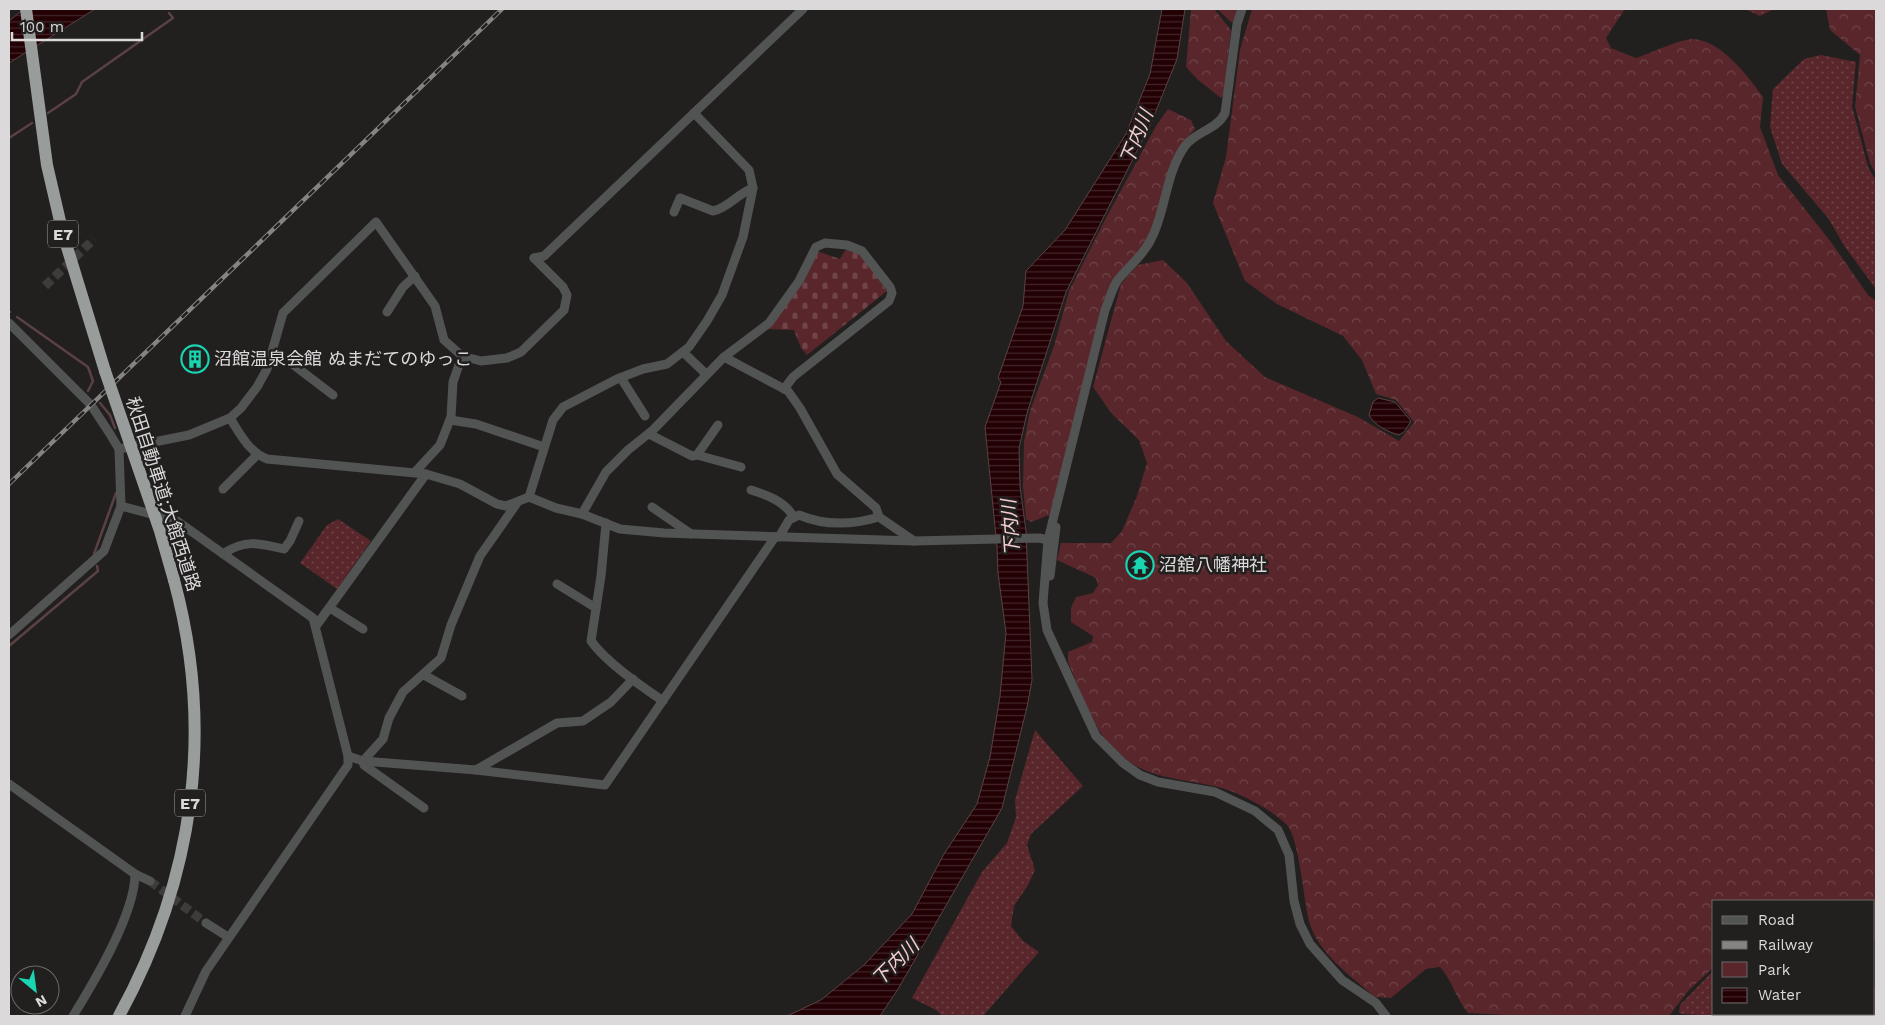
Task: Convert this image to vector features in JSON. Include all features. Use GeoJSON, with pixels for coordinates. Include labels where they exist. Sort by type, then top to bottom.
{"type":"FeatureCollection","features":[{"type":"Feature","properties":{"kind":"highway","name":"秋田自動車道;大館西道路"},"geometry":{"type":"LineString","coordinates":[[26,9],[47,165],[63,234],[105,372],[160,531],[188,641],[191,669],[194,706],[194,772],[180,862],[152,949],[119,1016]]}},
{"type":"Feature","properties":{"kind":"street"},"geometry":{"type":"LineString","coordinates":[[119,450],[189,435],[230,418],[258,387],[267,369],[283,313],[376,222],[435,306],[444,340],[462,356],[481,361],[507,358],[522,352],[564,310],[567,295],[563,287],[534,258],[544,256],[803,9]]}},
{"type":"Feature","properties":{"kind":"street"},"geometry":{"type":"LineString","coordinates":[[1242,9],[1237,24],[1225,113],[1221,122],[1197,134],[1181,151],[1154,233],[1139,258],[1116,282],[1105,310],[1044,539],[1043,603],[1047,630],[1096,736],[1123,763],[1140,775],[1158,782],[1215,792],[1255,811],[1278,830],[1289,855],[1294,901],[1300,924],[1310,944],[1342,980],[1376,1003],[1386,1016]]}},
{"type":"Feature","properties":{"kind":"street"},"geometry":{"type":"LineString","coordinates":[[230,418],[247,444],[257,455],[267,459],[426,474],[460,484],[497,504],[506,506],[529,497],[553,420],[563,407],[621,378],[643,369],[667,364],[683,352],[701,331],[722,295],[743,237],[753,188],[749,170],[694,113]]}},
{"type":"Feature","properties":{"kind":"street"},"geometry":{"type":"LineString","coordinates":[[674,212],[680,198],[713,210],[727,205],[740,193],[753,188]]}},
{"type":"Feature","properties":{"kind":"street"},"geometry":{"type":"LineString","coordinates":[[582,514],[606,472],[628,450],[648,434],[724,357],[769,323],[799,281],[816,247],[825,243],[847,245],[862,251],[890,286],[892,293],[889,301],[793,377],[784,389]]}},
{"type":"Feature","properties":{"kind":"street"},"geometry":{"type":"LineString","coordinates":[[387,312],[403,287],[415,276]]}},
{"type":"Feature","properties":{"kind":"street"},"geometry":{"type":"LineString","coordinates":[[9,322],[91,405],[119,450],[120,506],[104,551],[9,635]]}},
{"type":"Feature","properties":{"kind":"street"},"geometry":{"type":"LineString","coordinates":[[683,352],[706,374]]}},
{"type":"Feature","properties":{"kind":"street"},"geometry":{"type":"LineString","coordinates":[[270,355],[291,363],[333,394]]}},
{"type":"Feature","properties":{"kind":"street"},"geometry":{"type":"LineString","coordinates":[[415,472],[440,445],[450,420],[453,382],[462,356]]}},
{"type":"Feature","properties":{"kind":"street"},"geometry":{"type":"LineString","coordinates":[[724,357],[784,389],[800,408],[837,474],[876,508],[879,517],[914,541]]}},
{"type":"Feature","properties":{"kind":"street"},"geometry":{"type":"LineString","coordinates":[[621,378],[645,416]]}},
{"type":"Feature","properties":{"kind":"street"},"geometry":{"type":"LineString","coordinates":[[450,420],[476,424],[544,447]]}},
{"type":"Feature","properties":{"kind":"street"},"geometry":{"type":"LineString","coordinates":[[697,455],[718,425]]}},
{"type":"Feature","properties":{"kind":"street"},"geometry":{"type":"LineString","coordinates":[[648,434],[687,455],[697,455],[741,467]]}},
{"type":"Feature","properties":{"kind":"street"},"geometry":{"type":"LineString","coordinates":[[223,489],[257,455]]}},
{"type":"Feature","properties":{"kind":"street"},"geometry":{"type":"LineString","coordinates":[[316,626],[426,474]]}},
{"type":"Feature","properties":{"kind":"street"},"geometry":{"type":"LineString","coordinates":[[751,490],[775,498],[793,516]]}},
{"type":"Feature","properties":{"kind":"street"},"geometry":{"type":"LineString","coordinates":[[529,497],[556,508],[582,514],[620,529],[692,534],[914,541],[1044,539]]}},
{"type":"Feature","properties":{"kind":"street"},"geometry":{"type":"LineString","coordinates":[[363,761],[383,739],[389,718],[403,692],[441,658],[451,625],[480,556],[517,503]]}},
{"type":"Feature","properties":{"kind":"street"},"geometry":{"type":"LineString","coordinates":[[120,506],[177,521],[314,618],[348,756],[348,765],[206,971],[184,1016]]}},
{"type":"Feature","properties":{"kind":"street"},"geometry":{"type":"LineString","coordinates":[[652,507],[692,534]]}},
{"type":"Feature","properties":{"kind":"street"},"geometry":{"type":"LineString","coordinates":[[348,756],[363,761],[476,770],[605,785],[793,516],[799,515],[813,521],[836,524],[863,522],[879,517]]}},
{"type":"Feature","properties":{"kind":"street"},"geometry":{"type":"LineString","coordinates":[[222,554],[240,544],[268,545],[284,549],[290,541],[299,521]]}},
{"type":"Feature","properties":{"kind":"street"},"geometry":{"type":"LineString","coordinates":[[606,523],[596,608],[590,641],[597,650],[663,701]]}},
{"type":"Feature","properties":{"kind":"street"},"geometry":{"type":"LineString","coordinates":[[1043,603],[1051,573],[1056,527]]}},
{"type":"Feature","properties":{"kind":"street"},"geometry":{"type":"LineString","coordinates":[[557,584],[596,608]]}},
{"type":"Feature","properties":{"kind":"street"},"geometry":{"type":"LineString","coordinates":[[330,608],[362,629]]}},
{"type":"Feature","properties":{"kind":"street"},"geometry":{"type":"LineString","coordinates":[[424,675],[462,696]]}},
{"type":"Feature","properties":{"kind":"street"},"geometry":{"type":"LineString","coordinates":[[476,770],[558,724],[583,721],[611,702],[633,679]]}},
{"type":"Feature","properties":{"kind":"street"},"geometry":{"type":"LineString","coordinates":[[363,761],[364,765],[424,808]]}},
{"type":"Feature","properties":{"kind":"street"},"geometry":{"type":"LineString","coordinates":[[9,784],[135,874],[150,881]]}},
{"type":"Feature","properties":{"kind":"street"},"geometry":{"type":"LineString","coordinates":[[73,1016],[96,979],[117,935],[135,887],[135,874]]}},
{"type":"Feature","properties":{"kind":"street"},"geometry":{"type":"LineString","coordinates":[[206,923],[228,937]]}},
{"type":"Feature","properties":{"kind":"green space"},"geometry":{"type":"Polygon","coordinates":[[[1191,9],[1214,9],[1231,30],[1224,93],[1221,98],[1197,79],[1186,67],[1191,9]]]}},
{"type":"Feature","properties":{"kind":"green space"},"geometry":{"type":"Polygon","coordinates":[[[1217,9],[1238,9],[1234,21],[1231,22],[1217,9]]]}},
{"type":"Feature","properties":{"kind":"green space"},"geometry":{"type":"Polygon","coordinates":[[[1252,9],[1625,9],[1606,38],[1611,48],[1636,58],[1687,40],[1702,41],[1713,45],[1732,60],[1750,79],[1763,97],[1760,127],[1778,175],[1831,242],[1868,295],[1876,301],[1876,939],[1875,900],[1712,900],[1712,969],[1688,991],[1669,1016],[1527,1016],[1468,1013],[1440,967],[1426,969],[1391,998],[1375,997],[1336,964],[1313,933],[1307,912],[1295,843],[1287,825],[1281,819],[1236,793],[1218,787],[1146,771],[1133,764],[1108,743],[1097,727],[1068,662],[1068,652],[1092,642],[1093,636],[1071,622],[1071,608],[1076,597],[1093,593],[1098,585],[1096,578],[1057,560],[1061,543],[1111,543],[1122,531],[1137,496],[1147,463],[1139,440],[1112,414],[1093,387],[1121,284],[1138,265],[1163,260],[1187,283],[1226,341],[1265,377],[1358,417],[1399,441],[1414,422],[1396,400],[1376,394],[1362,360],[1343,336],[1277,304],[1245,281],[1213,203],[1226,157],[1240,50],[1252,9]]]}},
{"type":"Feature","properties":{"kind":"green space"},"geometry":{"type":"Polygon","coordinates":[[[1745,9],[1774,9],[1760,16],[1745,9]]]}},
{"type":"Feature","properties":{"kind":"green space"},"geometry":{"type":"Polygon","coordinates":[[[1826,9],[1876,9],[1876,174],[1870,163],[1855,107],[1860,55],[1830,30],[1826,9]]]}},
{"type":"Feature","properties":{"kind":"green space"},"geometry":{"type":"Polygon","coordinates":[[[1821,55],[1856,62],[1852,106],[1868,167],[1876,181],[1876,289],[1845,247],[1828,218],[1782,164],[1770,127],[1773,89],[1804,59],[1821,55]]]}},
{"type":"Feature","properties":{"kind":"green space"},"geometry":{"type":"Polygon","coordinates":[[[1168,109],[1191,120],[1195,129],[1189,136],[1151,231],[1135,257],[1113,280],[1052,514],[1031,522],[1026,519],[1023,486],[1024,442],[1030,411],[1054,346],[1069,291],[1107,216],[1156,126],[1168,109]]]}},
{"type":"Feature","properties":{"kind":"green space"},"geometry":{"type":"Polygon","coordinates":[[[846,249],[861,255],[887,291],[807,355],[801,348],[794,330],[766,329],[817,251],[840,259],[846,249]]]}},
{"type":"Feature","properties":{"kind":"green space"},"geometry":{"type":"Polygon","coordinates":[[[338,519],[371,541],[337,589],[300,563],[327,525],[338,519]]]}},
{"type":"Feature","properties":{"kind":"green space"},"geometry":{"type":"Polygon","coordinates":[[[1035,730],[1083,786],[1031,834],[1027,845],[1035,870],[1028,885],[1014,906],[1011,926],[1023,941],[1039,952],[983,1016],[942,1016],[936,1010],[912,998],[982,872],[1007,843],[1016,817],[1015,800],[1035,730]]]}},
{"type":"Feature","properties":{"kind":"green space"},"geometry":{"type":"Polygon","coordinates":[[[1712,972],[1712,1015],[1719,1015],[1716,1016],[1681,1014],[1679,1012],[1680,1005],[1712,972]]]}},
{"type":"Feature","properties":{"kind":"green space"},"geometry":{"type":"Polygon","coordinates":[[[1875,988],[1876,1016],[1852,1015],[1875,1015],[1875,988]]]}},
{"type":"Feature","properties":{"kind":"water"},"geometry":{"type":"Polygon","coordinates":[[[24,9],[95,9],[9,63],[9,21],[24,9]]]}},
{"type":"Feature","properties":{"kind":"water","name":"下内川"},"geometry":{"type":"Polygon","coordinates":[[[1162,9],[1185,9],[1177,59],[1151,123],[1066,292],[1027,413],[1019,448],[1020,487],[1026,531],[1032,680],[1002,808],[898,989],[880,1016],[787,1016],[821,1000],[864,965],[912,914],[944,854],[977,804],[990,757],[1000,696],[1006,633],[998,573],[985,427],[1001,382],[998,378],[1023,306],[1026,271],[1065,230],[1126,134],[1150,74],[1162,9]]]}},
{"type":"Feature","properties":{"kind":"water"},"geometry":{"type":"Polygon","coordinates":[[[1378,398],[1395,402],[1411,421],[1405,431],[1399,435],[1395,434],[1382,428],[1371,419],[1369,415],[1373,402],[1378,398]]]}},
{"type":"Feature","properties":{"kind":"waterway"},"geometry":{"type":"LineString","coordinates":[[48,113],[76,94],[82,82],[173,18],[169,13]]}},
{"type":"Feature","properties":{"kind":"waterway"},"geometry":{"type":"LineString","coordinates":[[9,138],[32,123]]}},
{"type":"Feature","properties":{"kind":"waterway"},"geometry":{"type":"LineString","coordinates":[[17,317],[88,367],[93,381],[88,391]]}},
{"type":"Feature","properties":{"kind":"waterway"},"geometry":{"type":"LineString","coordinates":[[100,403],[110,415],[115,428]]}},
{"type":"Feature","properties":{"kind":"waterway"},"geometry":{"type":"LineString","coordinates":[[94,554],[116,493]]}},
{"type":"Feature","properties":{"kind":"waterway"},"geometry":{"type":"LineString","coordinates":[[9,646],[98,571],[97,566]]}},
{"type":"Feature","properties":{"kind":"tunnel"},"geometry":{"type":"LineString","coordinates":[[45,286],[94,239]]}},
{"type":"Feature","properties":{"kind":"tunnel"},"geometry":{"type":"LineString","coordinates":[[150,881],[206,923]]}},
{"type":"Feature","properties":{"kind":"railway"},"geometry":{"type":"LineString","coordinates":[[9,484],[502,9]]}},
{"type":"Feature","properties":{"kind":"place","name":"沼館温泉会館 ぬまだてのゆっこ"},"geometry":{"type":"Point","coordinates":[195,359]}},
{"type":"Feature","properties":{"kind":"place","name":"沼舘八幡神社"},"geometry":{"type":"Point","coordinates":[1140,565]}}]}
